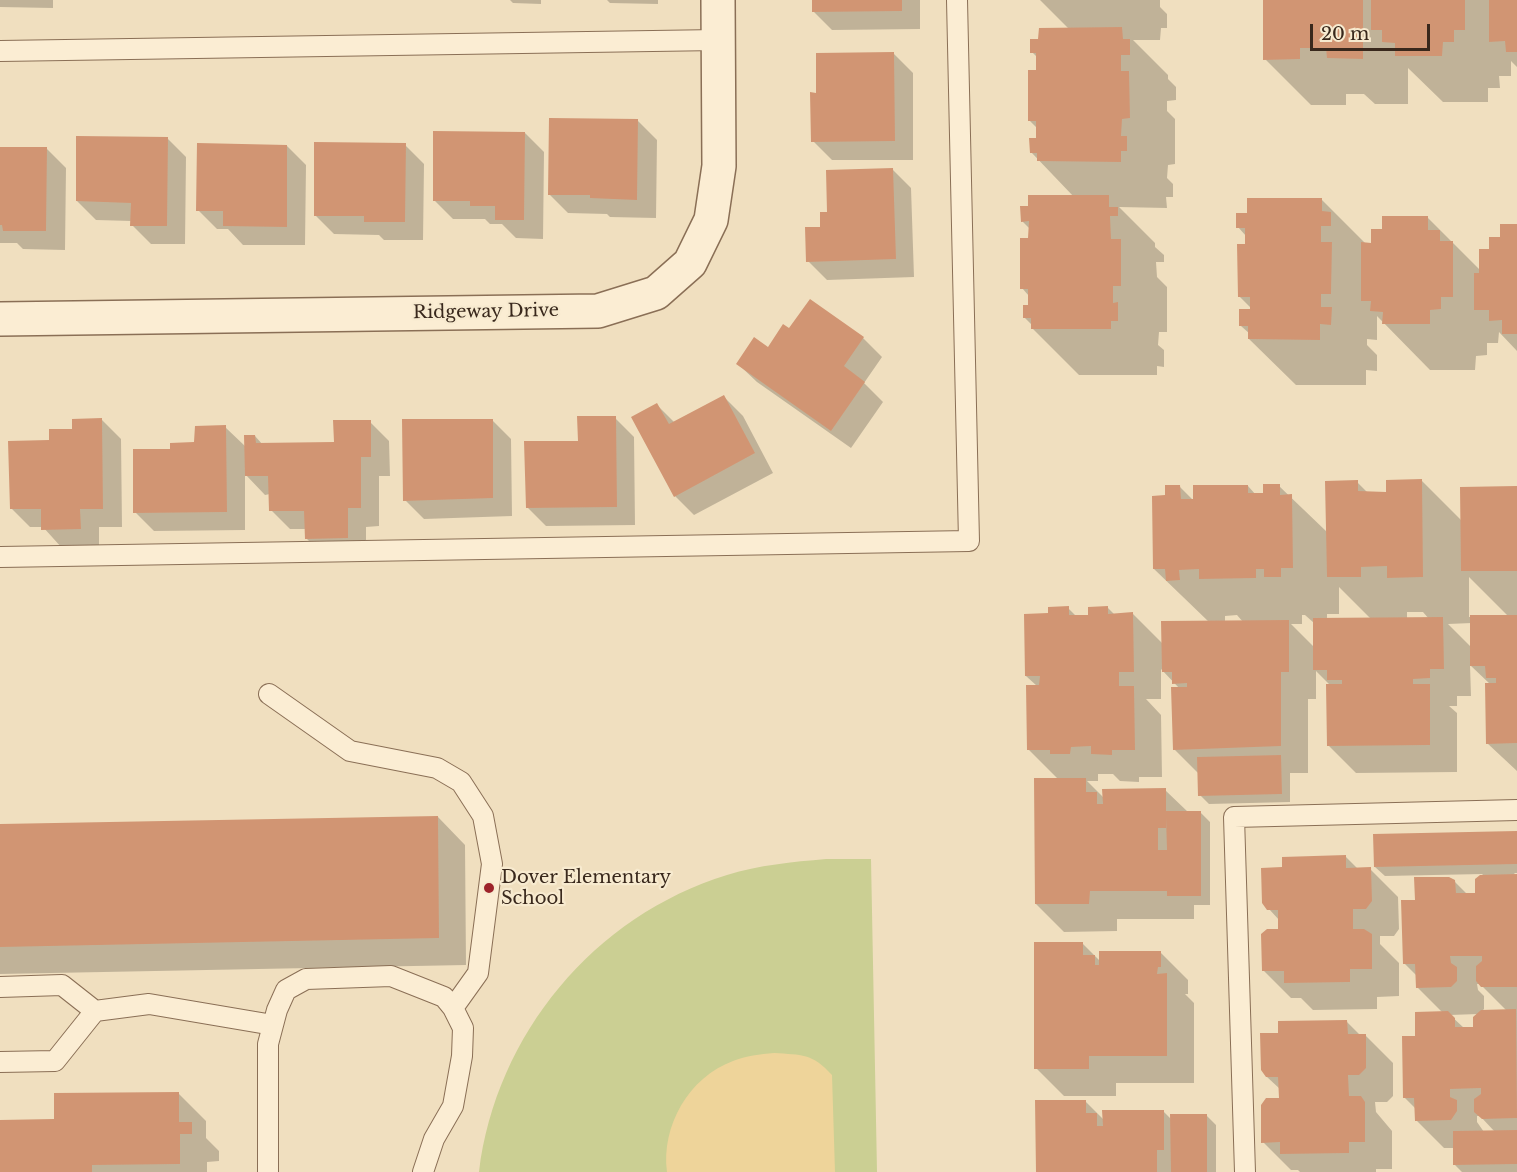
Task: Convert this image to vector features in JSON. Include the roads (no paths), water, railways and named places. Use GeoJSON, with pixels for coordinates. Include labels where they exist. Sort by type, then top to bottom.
{"type":"FeatureCollection","features":[{"type":"Feature","properties":{"kind":"street","name":"Ridgeway Drive"},"geometry":{"type":"LineString","coordinates":[[0,319],[598,311],[656,292],[690,263],[711,220],[719,166],[718,0]]}},
{"type":"Feature","properties":{"kind":"lane"},"geometry":{"type":"LineString","coordinates":[[0,557],[969,541],[957,0]]}},
{"type":"Feature","properties":{"kind":"lane"},"geometry":{"type":"LineString","coordinates":[[0,51],[718,40]]}},
{"type":"Feature","properties":{"kind":"lane"},"geometry":{"type":"LineString","coordinates":[[269,694],[350,751],[438,768],[461,782],[483,816],[492,864],[478,973],[453,1008]]}},
{"type":"Feature","properties":{"kind":"lane"},"geometry":{"type":"LineString","coordinates":[[1245,1172],[1234,817],[1517,810]]}},
{"type":"Feature","properties":{"kind":"lane"},"geometry":{"type":"LineString","coordinates":[[268,1172],[268,1044],[277,1010],[286,990],[306,979],[391,976],[444,997],[453,1008],[463,1028],[462,1056],[453,1106],[434,1139],[423,1172]]}},
{"type":"Feature","properties":{"kind":"lane"},"geometry":{"type":"LineString","coordinates":[[0,987],[62,985],[95,1011]]}},
{"type":"Feature","properties":{"kind":"lane"},"geometry":{"type":"LineString","coordinates":[[0,1062],[55,1061],[95,1011],[149,1004],[273,1025]]}},
{"type":"Feature","properties":{"kind":"place","name":"Dover Elementary School"},"geometry":{"type":"Point","coordinates":[489,888]}}]}
